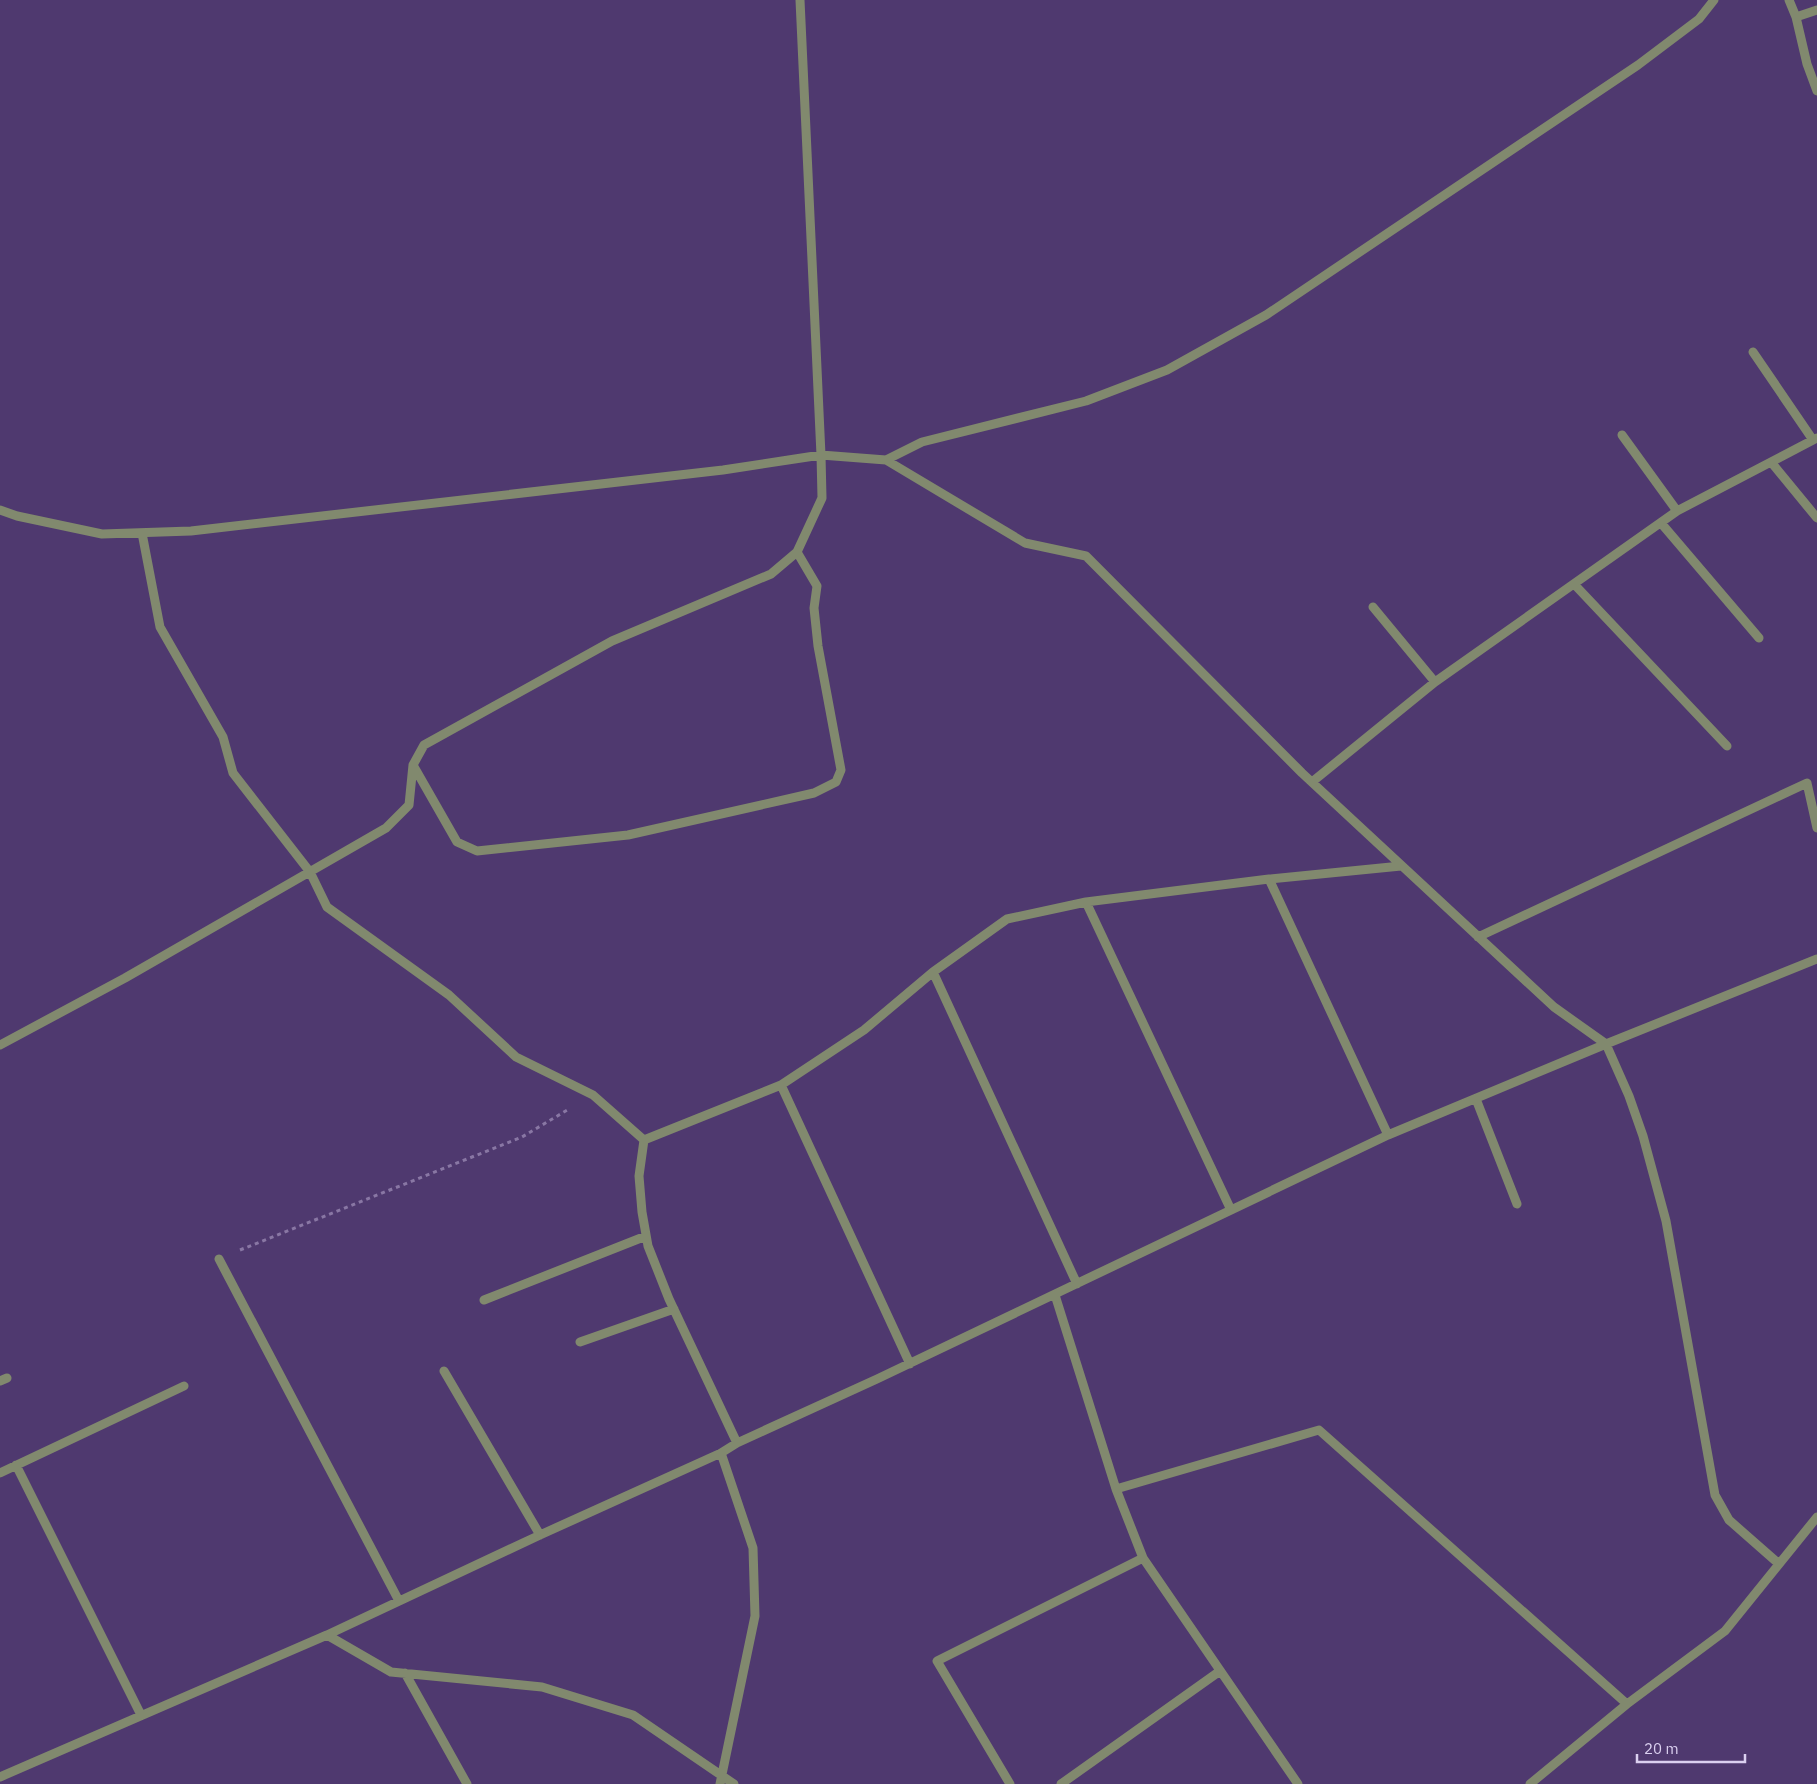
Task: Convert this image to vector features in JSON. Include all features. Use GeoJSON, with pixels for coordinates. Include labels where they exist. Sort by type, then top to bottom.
{"type":"FeatureCollection","features":[{"type":"Feature","properties":{"kind":"street"},"geometry":{"type":"LineString","coordinates":[[0,1045],[125,978],[386,828],[409,805],[413,765],[424,745],[612,641],[771,574],[797,552],[822,498],[822,455],[800,0]]}},
{"type":"Feature","properties":{"kind":"street"},"geometry":{"type":"LineString","coordinates":[[886,460],[922,442],[1086,401],[1167,370],[1266,315],[1638,65],[1699,19],[1714,0]]}},
{"type":"Feature","properties":{"kind":"street"},"geometry":{"type":"LineString","coordinates":[[1789,0],[1796,17],[1807,64],[1817,91]]}},
{"type":"Feature","properties":{"kind":"street"},"geometry":{"type":"LineString","coordinates":[[1796,17],[1817,10]]}},
{"type":"Feature","properties":{"kind":"street"},"geometry":{"type":"LineString","coordinates":[[1312,782],[1435,682],[1677,511],[1815,439],[1753,352]]}},
{"type":"Feature","properties":{"kind":"street"},"geometry":{"type":"LineString","coordinates":[[1622,435],[1677,511]]}},
{"type":"Feature","properties":{"kind":"street"},"geometry":{"type":"LineString","coordinates":[[0,510],[56,525],[102,534],[211,529],[723,470],[822,455],[886,460],[1025,542],[1086,556],[1312,782],[1401,866],[1554,1007],[1606,1044],[1629,1096],[1643,1136],[1666,1220],[1715,1495],[1729,1520],[1778,1563]]}},
{"type":"Feature","properties":{"kind":"street"},"geometry":{"type":"LineString","coordinates":[[1771,462],[1817,518]]}},
{"type":"Feature","properties":{"kind":"street"},"geometry":{"type":"LineString","coordinates":[[1661,523],[1759,638]]}},
{"type":"Feature","properties":{"kind":"street"},"geometry":{"type":"LineString","coordinates":[[142,533],[160,627],[223,737],[233,773],[310,872],[327,907],[449,995],[516,1057],[593,1095],[644,1140]]}},
{"type":"Feature","properties":{"kind":"street"},"geometry":{"type":"LineString","coordinates":[[413,765],[457,842],[477,851],[628,835],[814,792],[836,782],[841,770],[818,646],[814,608],[817,586],[797,552]]}},
{"type":"Feature","properties":{"kind":"street"},"geometry":{"type":"LineString","coordinates":[[1574,584],[1727,746]]}},
{"type":"Feature","properties":{"kind":"street"},"geometry":{"type":"LineString","coordinates":[[1373,607],[1435,682]]}},
{"type":"Feature","properties":{"kind":"street"},"geometry":{"type":"LineString","coordinates":[[1478,937],[1807,783],[1817,828]]}},
{"type":"Feature","properties":{"kind":"street"},"geometry":{"type":"LineString","coordinates":[[644,1140],[781,1085],[864,1030],[933,972],[1006,919],[1086,902],[1401,866]]}},
{"type":"Feature","properties":{"kind":"street"},"geometry":{"type":"LineString","coordinates":[[1269,880],[1388,1135]]}},
{"type":"Feature","properties":{"kind":"street"},"geometry":{"type":"LineString","coordinates":[[1086,902],[1231,1210]]}},
{"type":"Feature","properties":{"kind":"street"},"geometry":{"type":"LineString","coordinates":[[0,1777],[327,1635],[721,1453],[737,1443],[910,1364],[1388,1135],[1817,959]]}},
{"type":"Feature","properties":{"kind":"street"},"geometry":{"type":"LineString","coordinates":[[933,972],[1077,1284]]}},
{"type":"Feature","properties":{"kind":"street"},"geometry":{"type":"LineString","coordinates":[[781,1085],[910,1364]]}},
{"type":"Feature","properties":{"kind":"street"},"geometry":{"type":"LineString","coordinates":[[1476,1099],[1517,1204]]}},
{"type":"Feature","properties":{"kind":"street"},"geometry":{"type":"LineString","coordinates":[[644,1140],[638,1176],[648,1246],[674,1309],[737,1443]]}},
{"type":"Feature","properties":{"kind":"street"},"geometry":{"type":"LineString","coordinates":[[484,1300],[646,1236]]}},
{"type":"Feature","properties":{"kind":"street"},"geometry":{"type":"LineString","coordinates":[[219,1259],[399,1601]]}},
{"type":"Feature","properties":{"kind":"street"},"geometry":{"type":"LineString","coordinates":[[1055,1295],[1116,1489],[1143,1558],[1298,1784]]}},
{"type":"Feature","properties":{"kind":"street"},"geometry":{"type":"LineString","coordinates":[[580,1342],[674,1309]]}},
{"type":"Feature","properties":{"kind":"street"},"geometry":{"type":"LineString","coordinates":[[444,1371],[540,1535]]}},
{"type":"Feature","properties":{"kind":"street"},"geometry":{"type":"LineString","coordinates":[[0,1472],[184,1386]]}},
{"type":"Feature","properties":{"kind":"street"},"geometry":{"type":"LineString","coordinates":[[1116,1489],[1319,1430],[1627,1704]]}},
{"type":"Feature","properties":{"kind":"street"},"geometry":{"type":"LineString","coordinates":[[721,1453],[753,1548],[755,1616],[721,1780]]}},
{"type":"Feature","properties":{"kind":"street"},"geometry":{"type":"LineString","coordinates":[[16,1465],[141,1715]]}},
{"type":"Feature","properties":{"kind":"street"},"geometry":{"type":"LineString","coordinates":[[1530,1784],[1627,1704],[1725,1630],[1817,1517]]}},
{"type":"Feature","properties":{"kind":"street"},"geometry":{"type":"LineString","coordinates":[[1010,1784],[937,1661],[1143,1558]]}},
{"type":"Feature","properties":{"kind":"street"},"geometry":{"type":"LineString","coordinates":[[327,1635],[391,1672],[542,1687],[633,1715],[721,1780],[734,1784]]}},
{"type":"Feature","properties":{"kind":"street"},"geometry":{"type":"LineString","coordinates":[[1061,1784],[1220,1670]]}},
{"type":"Feature","properties":{"kind":"street"},"geometry":{"type":"LineString","coordinates":[[405,1673],[466,1784]]}},
{"type":"Feature","properties":{"kind":"path"},"geometry":{"type":"LineString","coordinates":[[219,1259],[522,1137],[593,1095]]}}]}
